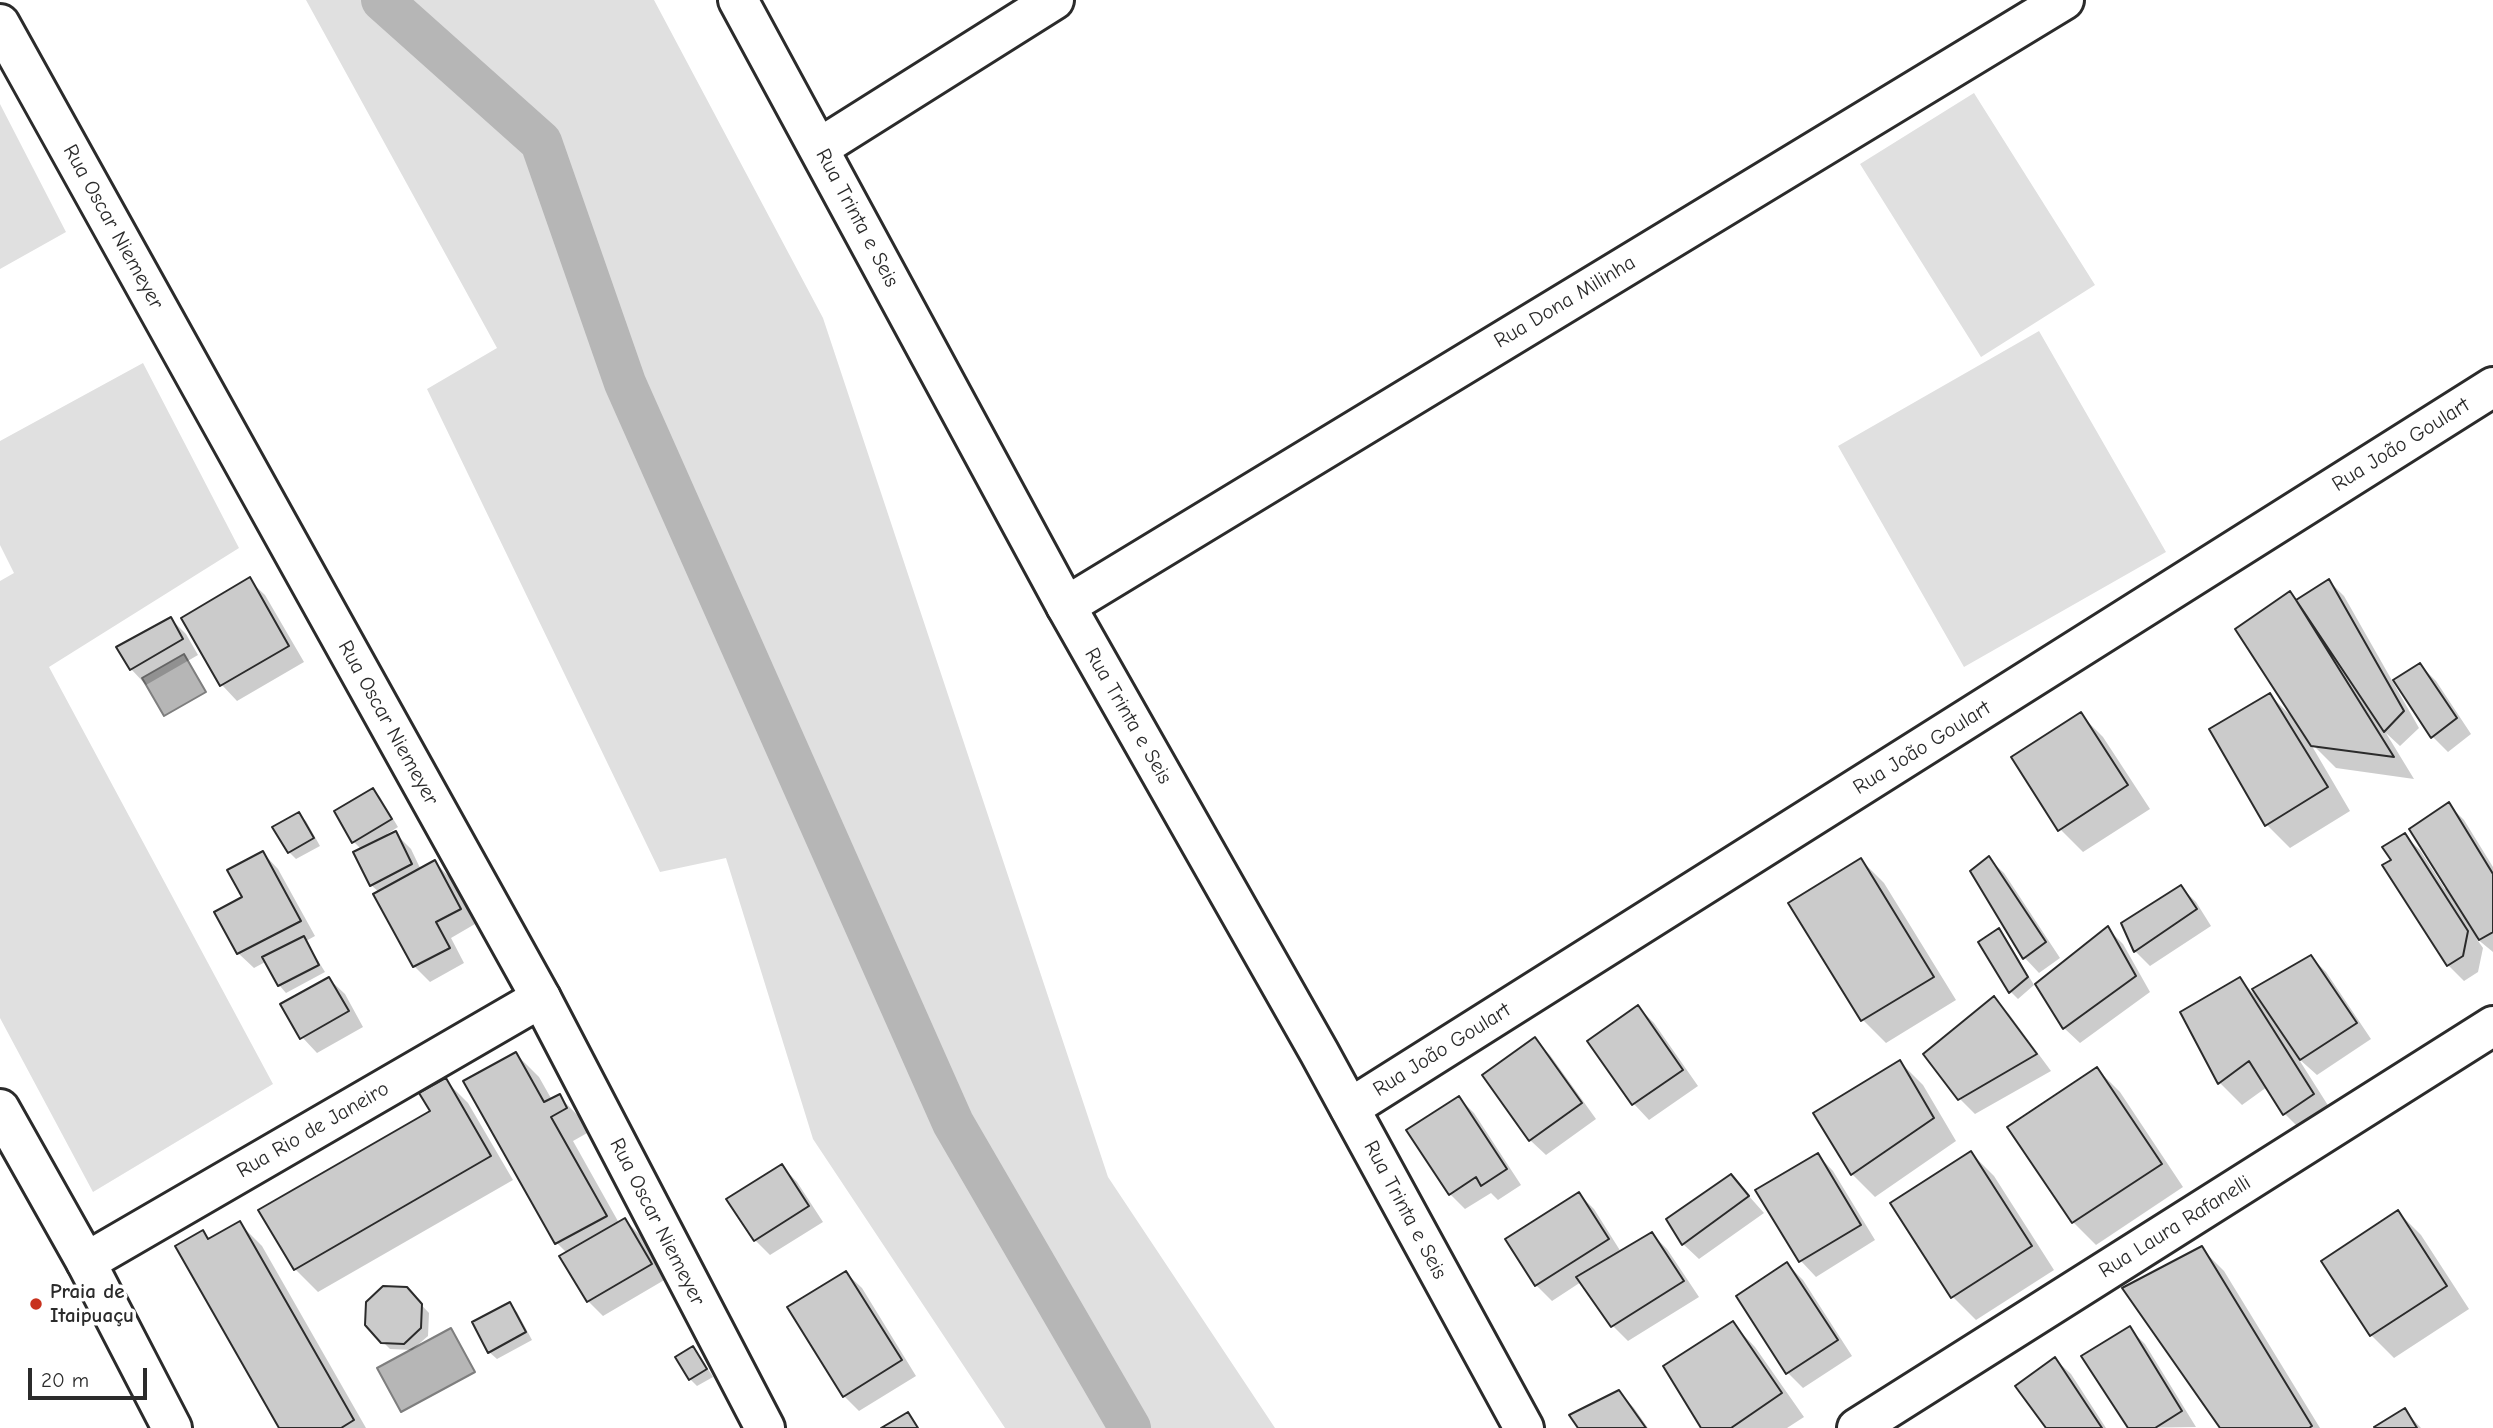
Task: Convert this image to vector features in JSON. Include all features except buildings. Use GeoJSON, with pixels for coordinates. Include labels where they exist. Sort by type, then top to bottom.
{"type":"FeatureCollection","features":[{"type":"Feature","properties":{"kind":"street","name":"Rua Trinta e Seis"},"geometry":{"type":"LineString","coordinates":[[738,0],[1066,606],[1350,1108],[1524,1428]]}},
{"type":"Feature","properties":{"kind":"street"},"geometry":{"type":"LineString","coordinates":[[819,148],[1054,0]]}},
{"type":"Feature","properties":{"kind":"street","name":"Rua Dona Milinha"},"geometry":{"type":"LineString","coordinates":[[1066,606],[2064,0]]}},
{"type":"Feature","properties":{"kind":"street","name":"Rua Oscar Niemeyer"},"geometry":{"type":"LineString","coordinates":[[0,24],[541,998],[765,1428]]}},
{"type":"Feature","properties":{"kind":"street","name":"Rua João Goulart"},"geometry":{"type":"LineString","coordinates":[[1350,1108],[2493,387]]}},
{"type":"Feature","properties":{"kind":"street","name":"Rua Rio de Janeiro"},"geometry":{"type":"LineString","coordinates":[[86,1262],[541,998]]}},
{"type":"Feature","properties":{"kind":"street","name":"Rua Laura Rafanelli"},"geometry":{"type":"LineString","coordinates":[[1857,1428],[2493,1026]]}},
{"type":"Feature","properties":{"kind":"street"},"geometry":{"type":"LineString","coordinates":[[0,1109],[86,1262],[172,1428]]}},
{"type":"Feature","properties":{"kind":"shaded area"},"geometry":{"type":"Polygon","coordinates":[[[306,0],[654,0],[823,318],[1108,1177],[1275,1428],[1005,1428],[813,1139],[726,858],[660,872],[427,389],[497,348],[306,0]]]}},
{"type":"Feature","properties":{"kind":"shaded area"},"geometry":{"type":"Polygon","coordinates":[[[1974,93],[2095,285],[1981,357],[1860,164],[1974,93]]]}},
{"type":"Feature","properties":{"kind":"shaded area"},"geometry":{"type":"Polygon","coordinates":[[[0,104],[66,232],[0,269],[0,104]]]}},
{"type":"Feature","properties":{"kind":"shaded area"},"geometry":{"type":"Polygon","coordinates":[[[2039,331],[2166,552],[1964,667],[1838,446],[2039,331]]]}},
{"type":"Feature","properties":{"kind":"shaded area"},"geometry":{"type":"Polygon","coordinates":[[[143,363],[239,548],[49,667],[273,1084],[93,1192],[0,1018],[0,581],[14,573],[0,545],[0,441],[143,363]]]}},
{"type":"Feature","properties":{"kind":"shaded area"},"geometry":{"type":"Polygon","coordinates":[[[184,654],[206,692],[164,716],[142,678],[184,654]]]}},
{"type":"Feature","properties":{"kind":"shaded area"},"geometry":{"type":"Polygon","coordinates":[[[451,1328],[475,1372],[401,1412],[377,1368],[451,1328]]]}},
{"type":"Feature","properties":{"kind":"waterway"},"geometry":{"type":"LineString","coordinates":[[382,0],[541,142],[625,383],[953,1123],[1130,1428]]}},
{"type":"Feature","properties":{"kind":"place","name":"Praia de Itaipuaçu"},"geometry":{"type":"Point","coordinates":[36,1304]}}]}
